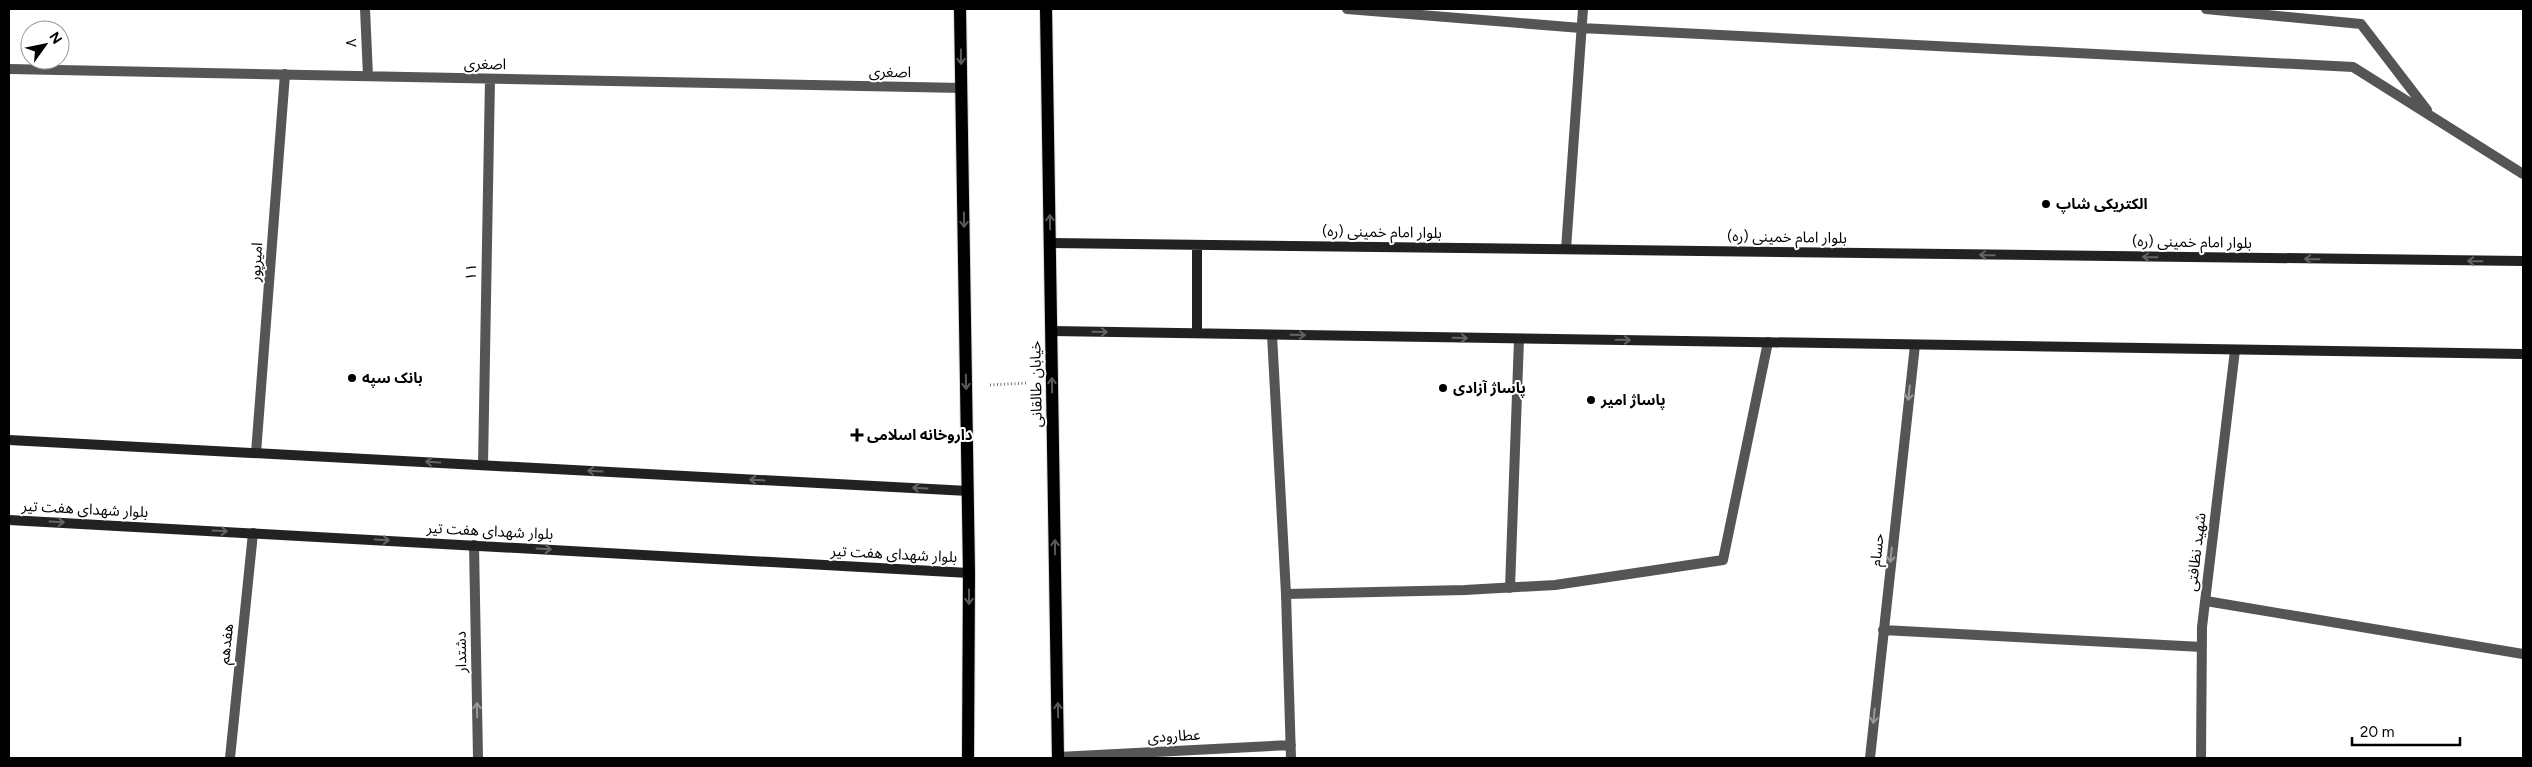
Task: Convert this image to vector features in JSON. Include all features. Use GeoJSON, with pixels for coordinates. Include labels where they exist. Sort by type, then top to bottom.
{"type":"FeatureCollection","features":[{"type":"Feature","properties":{"kind":"main road"},"geometry":{"type":"LineString","coordinates":[[960,9],[969,573],[968,758]]}},
{"type":"Feature","properties":{"kind":"main road","name":"خیابان طالقانی"},"geometry":{"type":"LineString","coordinates":[[1046,9],[1058,758]]}},
{"type":"Feature","properties":{"kind":"main road","name":"بلوار امام خمینی (ره)"},"geometry":{"type":"LineString","coordinates":[[1050,243],[2523,261]]}},
{"type":"Feature","properties":{"kind":"main road"},"geometry":{"type":"LineString","coordinates":[[1197,245],[1197,333]]}},
{"type":"Feature","properties":{"kind":"main road"},"geometry":{"type":"LineString","coordinates":[[1052,331],[2523,354]]}},
{"type":"Feature","properties":{"kind":"main road"},"geometry":{"type":"LineString","coordinates":[[9,440],[968,491]]}},
{"type":"Feature","properties":{"kind":"main road","name":"بلوار شهدای هفت تیر"},"geometry":{"type":"LineString","coordinates":[[9,520],[969,573]]}},
{"type":"Feature","properties":{"kind":"street","name":"۸"},"geometry":{"type":"LineString","coordinates":[[365,9],[368,76]]}},
{"type":"Feature","properties":{"kind":"street"},"geometry":{"type":"LineString","coordinates":[[1347,9],[1582,28],[2353,66],[2523,174]]}},
{"type":"Feature","properties":{"kind":"street"},"geometry":{"type":"LineString","coordinates":[[1566,249],[1583,9]]}},
{"type":"Feature","properties":{"kind":"street"},"geometry":{"type":"LineString","coordinates":[[2206,9],[2361,24],[2432,116]]}},
{"type":"Feature","properties":{"kind":"street","name":"اصغری"},"geometry":{"type":"LineString","coordinates":[[9,69],[962,88]]}},
{"type":"Feature","properties":{"kind":"street","name":"امیرپور"},"geometry":{"type":"LineString","coordinates":[[256,453],[285,74]]}},
{"type":"Feature","properties":{"kind":"street","name":"۱۱"},"geometry":{"type":"LineString","coordinates":[[483,465],[490,79]]}},
{"type":"Feature","properties":{"kind":"street"},"geometry":{"type":"LineString","coordinates":[[1272,335],[1286,594],[1291,758]]}},
{"type":"Feature","properties":{"kind":"street"},"geometry":{"type":"LineString","coordinates":[[1510,588],[1519,339]]}},
{"type":"Feature","properties":{"kind":"street"},"geometry":{"type":"LineString","coordinates":[[1286,594],[1555,585],[1723,560],[1768,342]]}},
{"type":"Feature","properties":{"kind":"street","name":"حسام"},"geometry":{"type":"LineString","coordinates":[[1870,758],[1915,345]]}},
{"type":"Feature","properties":{"kind":"street","name":"شهید نظافتی"},"geometry":{"type":"LineString","coordinates":[[2200,758],[2202,647],[2206,600],[2235,350]]}},
{"type":"Feature","properties":{"kind":"street","name":"هفدهم"},"geometry":{"type":"LineString","coordinates":[[230,758],[253,533]]}},
{"type":"Feature","properties":{"kind":"street","name":"دشتدار"},"geometry":{"type":"LineString","coordinates":[[474,545],[478,758]]}},
{"type":"Feature","properties":{"kind":"street"},"geometry":{"type":"LineString","coordinates":[[2206,600],[2523,654]]}},
{"type":"Feature","properties":{"kind":"street"},"geometry":{"type":"LineString","coordinates":[[1883,630],[2202,647]]}},
{"type":"Feature","properties":{"kind":"street","name":"عطارودی"},"geometry":{"type":"LineString","coordinates":[[1058,758],[1291,745]]}},
{"type":"Feature","properties":{"kind":"path"},"geometry":{"type":"LineString","coordinates":[[966,387],[1052,382]]}},
{"type":"Feature","properties":{"kind":"place","name":"الکتریکی شاپ"},"geometry":{"type":"Point","coordinates":[2046,204]}},
{"type":"Feature","properties":{"kind":"place","name":"بانک سپه"},"geometry":{"type":"Point","coordinates":[352,378]}},
{"type":"Feature","properties":{"kind":"place","name":"پاساژ آزادی"},"geometry":{"type":"Point","coordinates":[1443,388]}},
{"type":"Feature","properties":{"kind":"place","name":"پاساژ امیر"},"geometry":{"type":"Point","coordinates":[1591,400]}},
{"type":"Feature","properties":{"kind":"place","name":"داروخانه اسلامی"},"geometry":{"type":"Point","coordinates":[857,435]}}]}
